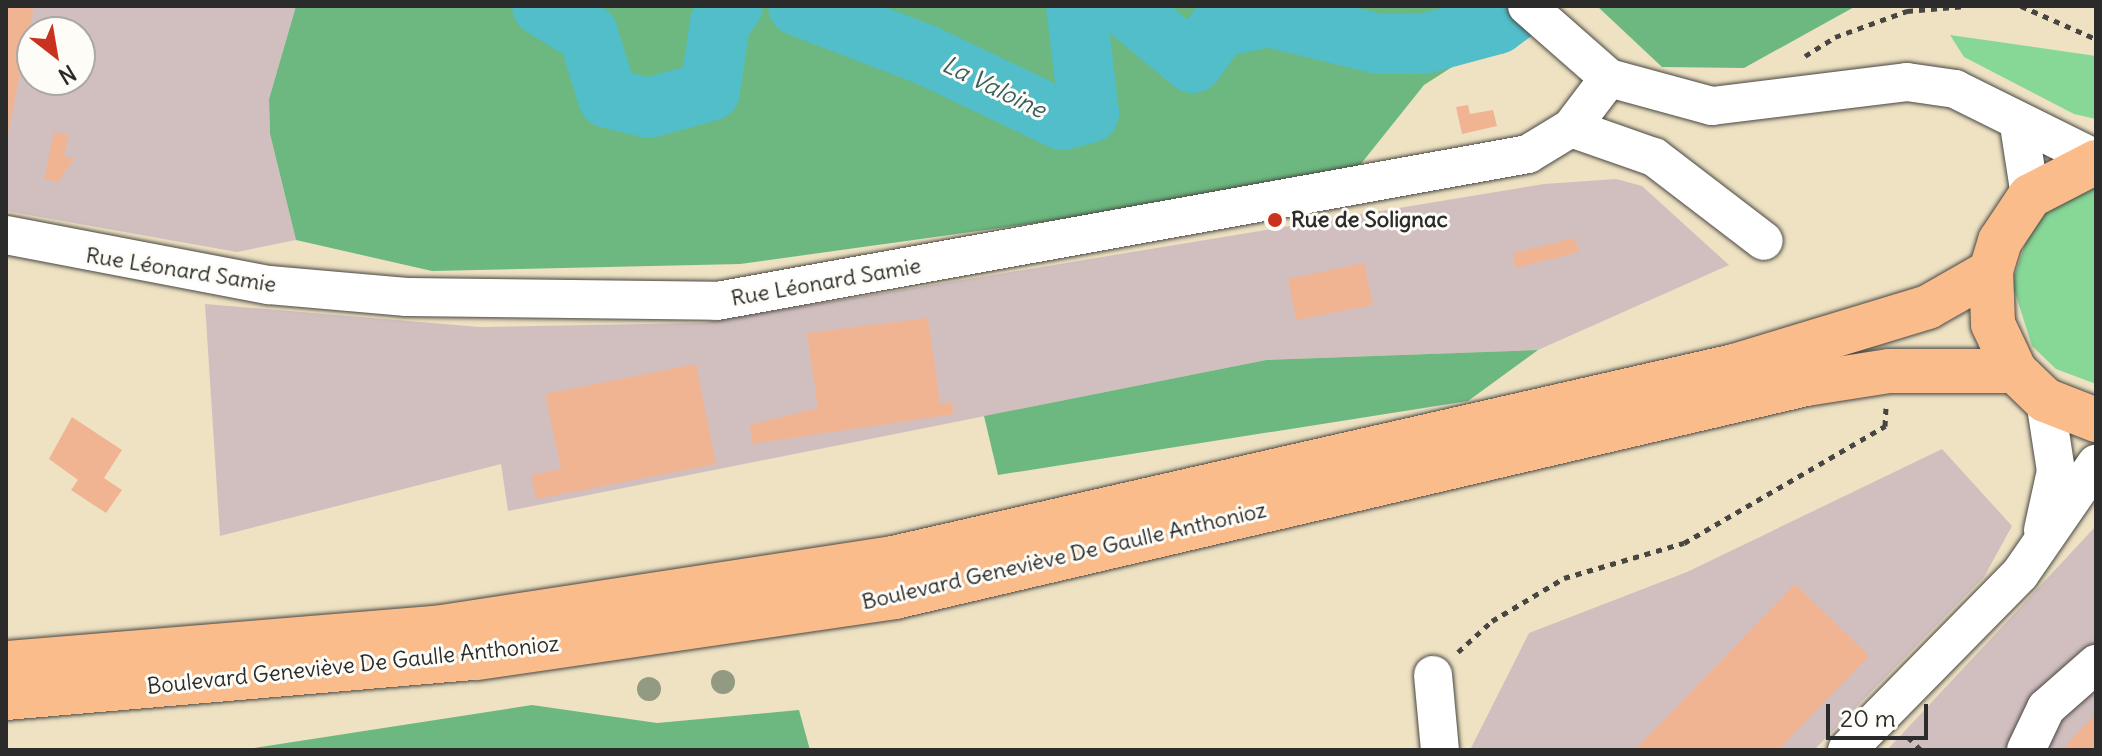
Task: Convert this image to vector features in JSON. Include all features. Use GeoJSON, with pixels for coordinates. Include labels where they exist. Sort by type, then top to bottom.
{"type":"FeatureCollection","features":[{"type":"Feature","properties":{"kind":"main road"},"geometry":{"type":"LineString","coordinates":[[2096,161],[2030,196],[2000,241],[1991,271],[1993,324],[2030,385],[2096,420]]}},
{"type":"Feature","properties":{"kind":"main road","name":"Boulevard Geneviève De Gaulle Anthonioz"},"geometry":{"type":"LineString","coordinates":[[6,663],[436,628],[893,558],[1734,366],[1928,307],[1991,271]]}},
{"type":"Feature","properties":{"kind":"main road","name":"Boulevard Geneviève De Gaulle Anthonioz"},"geometry":{"type":"LineString","coordinates":[[6,698],[477,658],[895,597],[1806,384],[1889,371],[2030,385]]}},
{"type":"Feature","properties":{"kind":"street"},"geometry":{"type":"LineString","coordinates":[[1538,19],[1609,78],[1712,106],[1773,103],[1907,82],[1955,89],[2019,125],[2096,161]]}},
{"type":"Feature","properties":{"kind":"street","name":"Rue Léonard Samie"},"geometry":{"type":"LineString","coordinates":[[6,235],[269,285],[406,297],[717,301],[1528,154],[1571,128],[1609,78]]}},
{"type":"Feature","properties":{"kind":"street"},"geometry":{"type":"LineString","coordinates":[[2019,125],[2030,196]]}},
{"type":"Feature","properties":{"kind":"street"},"geometry":{"type":"LineString","coordinates":[[1571,128],[1654,157],[1764,241]]}},
{"type":"Feature","properties":{"kind":"street"},"geometry":{"type":"LineString","coordinates":[[2030,385],[2056,471],[2036,556]]}},
{"type":"Feature","properties":{"kind":"street"},"geometry":{"type":"LineString","coordinates":[[1847,750],[2036,556],[2096,464]]}},
{"type":"Feature","properties":{"kind":"street"},"geometry":{"type":"LineString","coordinates":[[2026,750],[2046,708],[2096,664]]}},
{"type":"Feature","properties":{"kind":"street"},"geometry":{"type":"LineString","coordinates":[[1433,675],[1440,750]]}},
{"type":"Feature","properties":{"kind":"path"},"geometry":{"type":"LineString","coordinates":[[1773,103],[1795,63],[1835,37],[1907,11],[1966,6]]}},
{"type":"Feature","properties":{"kind":"path"},"geometry":{"type":"LineString","coordinates":[[2021,6],[2096,39]]}},
{"type":"Feature","properties":{"kind":"path"},"geometry":{"type":"LineString","coordinates":[[1433,675],[1492,621],[1564,578],[1684,543],[1885,426],[1886,403]]}},
{"type":"Feature","properties":{"kind":"path"},"geometry":{"type":"LineString","coordinates":[[1910,739],[1921,750]]}},
{"type":"Feature","properties":{"kind":"shaded area"},"geometry":{"type":"Polygon","coordinates":[[[6,6],[296,6],[269,99],[270,134],[296,240],[237,252],[6,211],[6,6]]]}},
{"type":"Feature","properties":{"kind":"shaded area"},"geometry":{"type":"Polygon","coordinates":[[[1616,179],[1642,186],[1729,265],[1538,350],[1266,360],[508,511],[501,464],[220,536],[205,304],[480,327],[702,323],[1544,184],[1616,179]]]}},
{"type":"Feature","properties":{"kind":"shaded area"},"geometry":{"type":"Polygon","coordinates":[[[1942,449],[2012,526],[1984,577],[1814,750],[1470,750],[1529,633],[1687,572],[1942,449]]]}},
{"type":"Feature","properties":{"kind":"shaded area"},"geometry":{"type":"Polygon","coordinates":[[[2096,526],[2096,750],[1887,750],[2096,526]]]}},
{"type":"Feature","properties":{"kind":"green space"},"geometry":{"type":"Polygon","coordinates":[[[296,6],[1547,6],[1424,85],[1348,180],[740,264],[432,271],[296,240],[270,134],[269,99],[296,6]]]}},
{"type":"Feature","properties":{"kind":"green space"},"geometry":{"type":"Polygon","coordinates":[[[1597,6],[1856,6],[1744,68],[1662,67],[1597,6]]]}},
{"type":"Feature","properties":{"kind":"green space"},"geometry":{"type":"Polygon","coordinates":[[[1950,35],[2096,56],[2096,119],[2074,114],[1964,57],[1950,35]]]}},
{"type":"Feature","properties":{"kind":"green space"},"geometry":{"type":"Polygon","coordinates":[[[2096,184],[2096,384],[2056,369],[2032,346],[2012,283],[2033,221],[2057,198],[2096,184]]]}},
{"type":"Feature","properties":{"kind":"green space"},"geometry":{"type":"Polygon","coordinates":[[[1538,350],[1468,401],[998,475],[984,416],[1266,360],[1538,350]]]}},
{"type":"Feature","properties":{"kind":"green space"},"geometry":{"type":"Polygon","coordinates":[[[532,705],[657,723],[799,710],[810,750],[241,750],[532,705]]]}},
{"type":"Feature","properties":{"kind":"building"},"geometry":{"type":"Polygon","coordinates":[[[6,6],[34,6],[32,16],[16,16],[16,94],[6,138],[6,6]]]}},
{"type":"Feature","properties":{"kind":"building"},"geometry":{"type":"Polygon","coordinates":[[[1468,105],[1470,114],[1493,110],[1497,126],[1462,134],[1456,107],[1468,105]]]}},
{"type":"Feature","properties":{"kind":"building"},"geometry":{"type":"Polygon","coordinates":[[[54,132],[69,135],[64,156],[74,159],[58,182],[44,179],[54,132]]]}},
{"type":"Feature","properties":{"kind":"building"},"geometry":{"type":"Polygon","coordinates":[[[1575,238],[1579,252],[1516,268],[1513,253],[1575,238]]]}},
{"type":"Feature","properties":{"kind":"building"},"geometry":{"type":"Polygon","coordinates":[[[1364,263],[1373,305],[1296,320],[1288,279],[1364,263]]]}},
{"type":"Feature","properties":{"kind":"building"},"geometry":{"type":"Polygon","coordinates":[[[928,318],[940,403],[952,402],[954,414],[752,444],[750,425],[818,408],[807,333],[928,318]]]}},
{"type":"Feature","properties":{"kind":"building"},"geometry":{"type":"Polygon","coordinates":[[[696,364],[716,464],[536,499],[531,475],[561,469],[545,394],[696,364]]]}},
{"type":"Feature","properties":{"kind":"building"},"geometry":{"type":"Polygon","coordinates":[[[72,417],[122,450],[104,478],[122,490],[106,513],[71,490],[78,480],[49,459],[72,417]]]}},
{"type":"Feature","properties":{"kind":"building"},"geometry":{"type":"Polygon","coordinates":[[[1795,584],[1869,656],[1778,750],[1635,750],[1795,584]]]}},
{"type":"Feature","properties":{"kind":"building"},"geometry":{"type":"Polygon","coordinates":[[[2096,713],[2096,750],[2062,750],[2096,713]]]}},
{"type":"Feature","properties":{"kind":"waterway","name":"La Valoine"},"geometry":{"type":"LineString","coordinates":[[542,6],[588,34],[608,98],[648,108],[710,91],[720,23],[733,6]]}},
{"type":"Feature","properties":{"kind":"waterway","name":"La Valoine"},"geometry":{"type":"LineString","coordinates":[[798,6],[926,55],[1062,120],[1089,113],[1076,6]]}},
{"type":"Feature","properties":{"kind":"waterway","name":"La Valoine"},"geometry":{"type":"LineString","coordinates":[[1124,6],[1193,63],[1219,27],[1269,17],[1379,44],[1423,44],[1497,24],[1522,6]]}},
{"type":"Feature","properties":{"kind":"place","name":"Rue de Solignac"},"geometry":{"type":"Point","coordinates":[1275,220]}}]}
